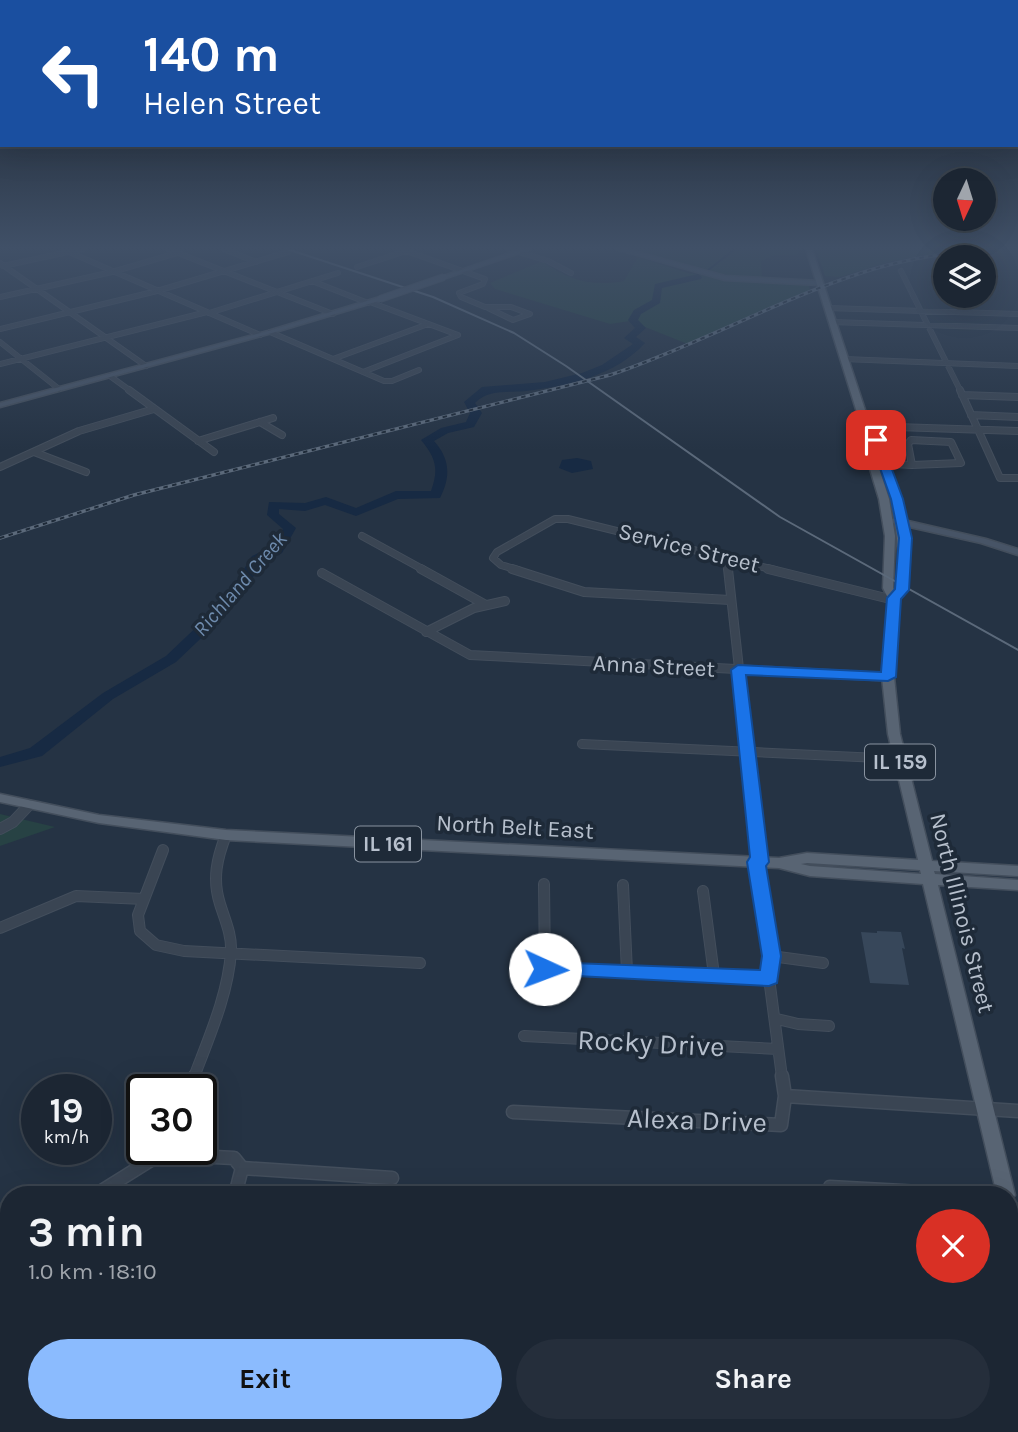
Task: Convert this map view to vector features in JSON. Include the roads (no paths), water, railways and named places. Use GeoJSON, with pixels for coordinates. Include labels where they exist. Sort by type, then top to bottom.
{"type":"FeatureCollection","features":[{"type":"Feature","properties":{"kind":"main road"},"geometry":{"type":"LineString","coordinates":[[0,405],[327,316]]}},
{"type":"Feature","properties":{"kind":"main road","name":"North Illinois Street"},"geometry":{"type":"LineString","coordinates":[[829,316],[868,431],[876,440],[885,464],[903,522],[905,552],[902,590],[894,599]]}},
{"type":"Feature","properties":{"kind":"main road","name":"North Illinois Street"},"geometry":{"type":"LineString","coordinates":[[868,431],[865,439],[888,519],[891,551],[888,588],[894,599],[888,677],[890,709],[1004,1186]]}},
{"type":"Feature","properties":{"kind":"main road"},"geometry":{"type":"LineString","coordinates":[[888,519],[1018,552]]}},
{"type":"Feature","properties":{"kind":"main road","name":"North Belt East"},"geometry":{"type":"LineString","coordinates":[[0,798],[99,819],[226,835],[779,863],[810,871],[928,872]]}},
{"type":"Feature","properties":{"kind":"main road","name":"IL 161"},"geometry":{"type":"LineString","coordinates":[[928,872],[1018,871]]}},
{"type":"Feature","properties":{"kind":"main road","name":"IL 161"},"geometry":{"type":"LineString","coordinates":[[928,872],[1018,885]]}},
{"type":"Feature","properties":{"kind":"street"},"geometry":{"type":"LineString","coordinates":[[0,328],[53,316]]}},
{"type":"Feature","properties":{"kind":"street"},"geometry":{"type":"LineString","coordinates":[[76,316],[146,366]]}},
{"type":"Feature","properties":{"kind":"street"},"geometry":{"type":"LineString","coordinates":[[0,364],[196,316]]}},
{"type":"Feature","properties":{"kind":"street"},"geometry":{"type":"LineString","coordinates":[[215,316],[260,335]]}},
{"type":"Feature","properties":{"kind":"street"},"geometry":{"type":"LineString","coordinates":[[363,372],[458,335],[406,316]]}},
{"type":"Feature","properties":{"kind":"street"},"geometry":{"type":"LineString","coordinates":[[504,316],[513,320],[525,316]]}},
{"type":"Feature","properties":{"kind":"street"},"geometry":{"type":"LineString","coordinates":[[924,316],[1000,478],[1018,478]]}},
{"type":"Feature","properties":{"kind":"street"},"geometry":{"type":"LineString","coordinates":[[831,322],[1018,328]]}},
{"type":"Feature","properties":{"kind":"street"},"geometry":{"type":"LineString","coordinates":[[332,359],[428,324]]}},
{"type":"Feature","properties":{"kind":"street"},"geometry":{"type":"LineString","coordinates":[[270,332],[392,382],[419,370]]}},
{"type":"Feature","properties":{"kind":"street"},"geometry":{"type":"LineString","coordinates":[[0,342],[59,389]]}},
{"type":"Feature","properties":{"kind":"street"},"geometry":{"type":"LineString","coordinates":[[844,359],[1018,366]]}},
{"type":"Feature","properties":{"kind":"street"},"geometry":{"type":"LineString","coordinates":[[110,376],[215,452]]}},
{"type":"Feature","properties":{"kind":"street"},"geometry":{"type":"LineString","coordinates":[[962,395],[1018,397]]}},
{"type":"Feature","properties":{"kind":"street"},"geometry":{"type":"LineString","coordinates":[[0,467],[100,424],[154,409]]}},
{"type":"Feature","properties":{"kind":"street"},"geometry":{"type":"LineString","coordinates":[[971,415],[1018,416]]}},
{"type":"Feature","properties":{"kind":"street"},"geometry":{"type":"LineString","coordinates":[[198,441],[273,418]]}},
{"type":"Feature","properties":{"kind":"street"},"geometry":{"type":"LineString","coordinates":[[260,422],[282,435]]}},
{"type":"Feature","properties":{"kind":"street"},"geometry":{"type":"LineString","coordinates":[[868,431],[1018,430]]}},
{"type":"Feature","properties":{"kind":"street"},"geometry":{"type":"LineString","coordinates":[[872,463],[912,465],[958,466],[961,463],[951,442],[911,440],[908,444],[912,465]]}},
{"type":"Feature","properties":{"kind":"street"},"geometry":{"type":"LineString","coordinates":[[34,452],[86,472]]}},
{"type":"Feature","properties":{"kind":"street","name":"Service Street"},"geometry":{"type":"LineString","coordinates":[[730,600],[584,592],[501,565],[493,558],[497,552],[555,519],[568,519],[894,599]]}},
{"type":"Feature","properties":{"kind":"street"},"geometry":{"type":"LineString","coordinates":[[362,536],[486,605]]}},
{"type":"Feature","properties":{"kind":"street"},"geometry":{"type":"LineString","coordinates":[[727,558],[758,862],[771,956],[769,978],[777,1018],[778,1049],[785,1096]]}},
{"type":"Feature","properties":{"kind":"street","name":"Anna Street"},"geometry":{"type":"LineString","coordinates":[[322,573],[470,655],[888,677]]}},
{"type":"Feature","properties":{"kind":"street"},"geometry":{"type":"LineString","coordinates":[[426,632],[474,608],[505,601]]}},
{"type":"Feature","properties":{"kind":"street"},"geometry":{"type":"LineString","coordinates":[[582,744],[900,760]]}},
{"type":"Feature","properties":{"kind":"street"},"geometry":{"type":"LineString","coordinates":[[0,829],[13,822],[29,804]]}},
{"type":"Feature","properties":{"kind":"street"},"geometry":{"type":"LineString","coordinates":[[195,1074],[221,994],[230,954],[230,933],[216,890],[215,878],[218,857],[226,835]]}},
{"type":"Feature","properties":{"kind":"street"},"geometry":{"type":"LineString","coordinates":[[163,850],[144,899],[138,924],[145,939],[167,949],[419,963]]}},
{"type":"Feature","properties":{"kind":"street"},"geometry":{"type":"LineString","coordinates":[[544,884],[545,969],[769,978]]}},
{"type":"Feature","properties":{"kind":"street"},"geometry":{"type":"LineString","coordinates":[[623,885],[627,972]]}},
{"type":"Feature","properties":{"kind":"street"},"geometry":{"type":"LineString","coordinates":[[702,891],[714,975]]}},
{"type":"Feature","properties":{"kind":"street"},"geometry":{"type":"LineString","coordinates":[[0,928],[76,896],[144,899]]}},
{"type":"Feature","properties":{"kind":"street"},"geometry":{"type":"LineString","coordinates":[[771,956],[823,963]]}},
{"type":"Feature","properties":{"kind":"street"},"geometry":{"type":"LineString","coordinates":[[777,1018],[798,1024],[829,1026]]}},
{"type":"Feature","properties":{"kind":"street","name":"Rocky Drive"},"geometry":{"type":"LineString","coordinates":[[524,1036],[778,1049]]}},
{"type":"Feature","properties":{"kind":"street","name":"Alexa Drive"},"geometry":{"type":"LineString","coordinates":[[513,1112],[781,1125],[785,1096],[1018,1111]]}},
{"type":"Feature","properties":{"kind":"street"},"geometry":{"type":"LineString","coordinates":[[217,1157],[234,1158],[242,1168],[392,1178]]}},
{"type":"Feature","properties":{"kind":"street"},"geometry":{"type":"LineString","coordinates":[[109,1186],[143,1165]]}},
{"type":"Feature","properties":{"kind":"street"},"geometry":{"type":"LineString","coordinates":[[237,1186],[242,1168]]}},
{"type":"Feature","properties":{"kind":"water"},"geometry":{"type":"Polygon","coordinates":[[[577,458],[591,461],[593,469],[572,473],[559,468],[562,460],[577,458]]]}},
{"type":"Feature","properties":{"kind":"waterway","name":"Richland Creek"},"geometry":{"type":"LineString","coordinates":[[0,762],[36,752],[108,696],[171,659],[212,620],[239,589],[257,559],[277,550],[290,528],[273,515],[273,505],[305,507],[326,501],[356,512],[396,495],[436,495],[442,465],[438,454],[427,440],[445,430],[470,425],[476,413],[469,402],[482,390],[545,385],[566,381],[605,367],[640,343],[629,338],[641,328],[633,320],[635,316]]}},
{"type":"Feature","properties":{"kind":"tram line"},"geometry":{"type":"LineString","coordinates":[[475,316],[514,333],[566,366],[780,517],[1018,650]]}},
{"type":"Feature","properties":{"kind":"railway"},"geometry":{"type":"LineString","coordinates":[[0,538],[134,495],[610,375],[754,316]]}}]}
